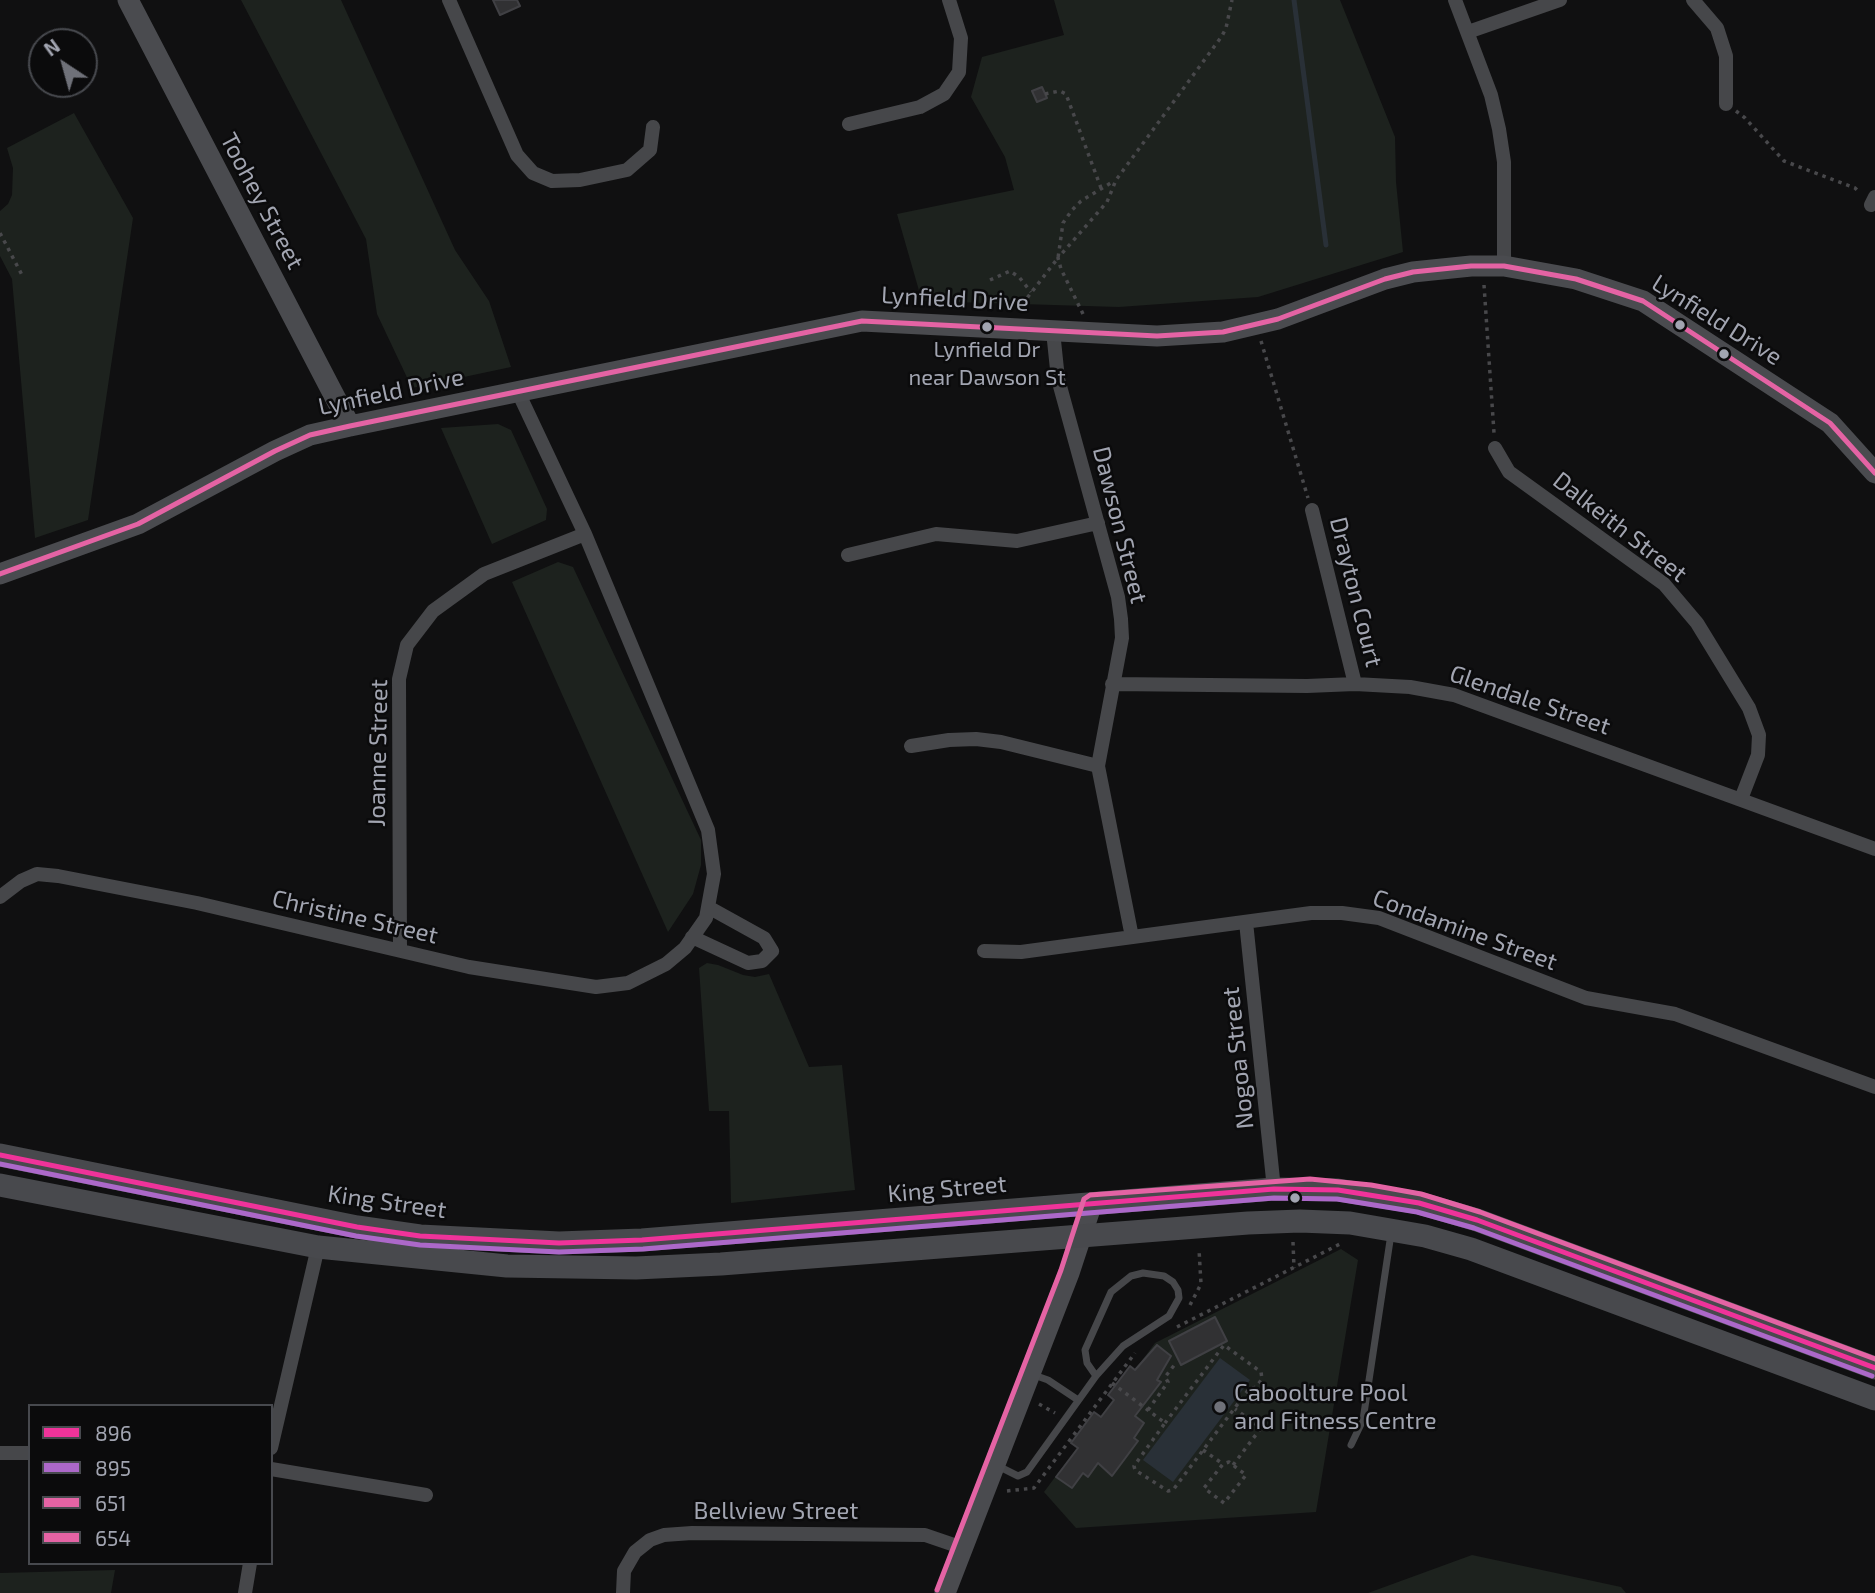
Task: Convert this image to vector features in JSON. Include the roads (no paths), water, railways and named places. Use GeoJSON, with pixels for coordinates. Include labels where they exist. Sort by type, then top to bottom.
{"type":"FeatureCollection","features":[{"type":"Feature","properties":{"kind":"main road","name":"King Street"},"geometry":{"type":"LineString","coordinates":[[0,1155],[357,1227],[420,1236],[559,1243],[642,1240],[1274,1189],[1338,1190],[1419,1203],[1477,1220],[1875,1368]]}},
{"type":"Feature","properties":{"kind":"main road","name":"King Street"},"geometry":{"type":"LineString","coordinates":[[0,1185],[318,1247],[507,1266],[636,1268],[721,1264],[1081,1236],[1327,1221],[1391,1229],[1471,1249],[1875,1399]]}},
{"type":"Feature","properties":{"kind":"main road"},"geometry":{"type":"LineString","coordinates":[[1598,1297],[1607,1270]]}},
{"type":"Feature","properties":{"kind":"street","name":"Toohey Street"},"geometry":{"type":"LineString","coordinates":[[128,0],[350,426]]}},
{"type":"Feature","properties":{"kind":"street"},"geometry":{"type":"LineString","coordinates":[[449,0],[517,155],[533,173],[552,181],[580,180],[627,170],[650,149],[653,127]]}},
{"type":"Feature","properties":{"kind":"street"},"geometry":{"type":"LineString","coordinates":[[849,124],[920,107],[944,94],[959,72],[961,37],[949,0]]}},
{"type":"Feature","properties":{"kind":"street"},"geometry":{"type":"LineString","coordinates":[[1455,0],[1491,95],[1504,162],[1504,266]]}},
{"type":"Feature","properties":{"kind":"street"},"geometry":{"type":"LineString","coordinates":[[1468,32],[1560,0]]}},
{"type":"Feature","properties":{"kind":"street"},"geometry":{"type":"LineString","coordinates":[[1693,0],[1717,28],[1726,56],[1726,104]]}},
{"type":"Feature","properties":{"kind":"street","name":"Lynfield Drive"},"geometry":{"type":"LineString","coordinates":[[0,574],[138,524],[275,451],[310,435],[350,426],[862,321],[1179,335],[1223,332],[1256,325],[1394,277],[1441,268],[1504,266],[1576,279],[1643,301],[1830,423],[1875,473]]}},
{"type":"Feature","properties":{"kind":"street","name":"Dawson Street"},"geometry":{"type":"LineString","coordinates":[[1054,331],[1058,379],[1118,597],[1121,619],[1122,638],[1098,766],[1132,937]]}},
{"type":"Feature","properties":{"kind":"street","name":"Christine Street"},"geometry":{"type":"LineString","coordinates":[[0,897],[21,881],[37,874],[58,876],[197,903],[470,967],[596,986],[628,984],[666,964],[684,948],[706,918],[714,874],[708,830],[585,534],[518,392]]}},
{"type":"Feature","properties":{"kind":"street","name":"Dalkeith Street"},"geometry":{"type":"LineString","coordinates":[[1495,448],[1510,472],[1664,584],[1698,623],[1749,708],[1759,735],[1758,755],[1741,799]]}},
{"type":"Feature","properties":{"kind":"street","name":"Drayton Court"},"geometry":{"type":"LineString","coordinates":[[1312,510],[1355,684]]}},
{"type":"Feature","properties":{"kind":"street"},"geometry":{"type":"LineString","coordinates":[[848,555],[936,534],[1017,541],[1098,523]]}},
{"type":"Feature","properties":{"kind":"street","name":"Joanne Street"},"geometry":{"type":"LineString","coordinates":[[400,950],[399,679],[407,645],[433,611],[484,574],[585,534]]}},
{"type":"Feature","properties":{"kind":"street","name":"Glendale Street"},"geometry":{"type":"LineString","coordinates":[[1112,684],[1355,684],[1410,687],[1454,695],[1875,849]]}},
{"type":"Feature","properties":{"kind":"street"},"geometry":{"type":"LineString","coordinates":[[911,746],[949,740],[1001,741],[1098,766]]}},
{"type":"Feature","properties":{"kind":"street"},"geometry":{"type":"LineString","coordinates":[[692,937],[748,963],[762,961],[772,951],[764,938],[708,907]]}},
{"type":"Feature","properties":{"kind":"street","name":"Condamine Street"},"geometry":{"type":"LineString","coordinates":[[984,951],[1021,952],[1311,913],[1342,913],[1379,918],[1586,998],[1675,1014],[1875,1087]]}},
{"type":"Feature","properties":{"kind":"street","name":"Nogoa Street"},"geometry":{"type":"LineString","coordinates":[[1246,922],[1274,1189]]}},
{"type":"Feature","properties":{"kind":"street"},"geometry":{"type":"LineString","coordinates":[[945,1593],[1030,1374],[1092,1203]]}},
{"type":"Feature","properties":{"kind":"street"},"geometry":{"type":"LineString","coordinates":[[273,1439],[318,1247]]}},
{"type":"Feature","properties":{"kind":"street"},"geometry":{"type":"LineString","coordinates":[[0,1452],[28,1453]]}},
{"type":"Feature","properties":{"kind":"street"},"geometry":{"type":"LineString","coordinates":[[273,1469],[426,1495]]}},
{"type":"Feature","properties":{"kind":"street","name":"Bellview Street"},"geometry":{"type":"LineString","coordinates":[[623,1593],[624,1571],[635,1552],[650,1540],[664,1535],[925,1535],[962,1548]]}},
{"type":"Feature","properties":{"kind":"street"},"geometry":{"type":"LineString","coordinates":[[245,1593],[250,1565]]}},
{"type":"Feature","properties":{"kind":"lane"},"geometry":{"type":"LineString","coordinates":[[1352,1445],[1363,1420],[1391,1229]]}},
{"type":"Feature","properties":{"kind":"lane"},"geometry":{"type":"LineString","coordinates":[[995,1465],[1018,1476],[1027,1472],[1096,1376],[1123,1346],[1169,1315],[1179,1298],[1178,1290],[1164,1276],[1143,1273],[1131,1276],[1111,1292],[1085,1350],[1087,1363],[1096,1376]]}},
{"type":"Feature","properties":{"kind":"lane"},"geometry":{"type":"LineString","coordinates":[[1030,1374],[1048,1380],[1078,1400]]}},
{"type":"Feature","properties":{"kind":"waterway"},"geometry":{"type":"LineString","coordinates":[[1294,0],[1326,245]]}},
{"type":"Feature","properties":{"kind":"place","name":"Lynfield Dr near Dawson St"},"geometry":{"type":"Point","coordinates":[987,327]}},
{"type":"Feature","properties":{"kind":"place","name":"Caboolture Pool and Fitness Centre"},"geometry":{"type":"Point","coordinates":[1220,1407]}}]}
